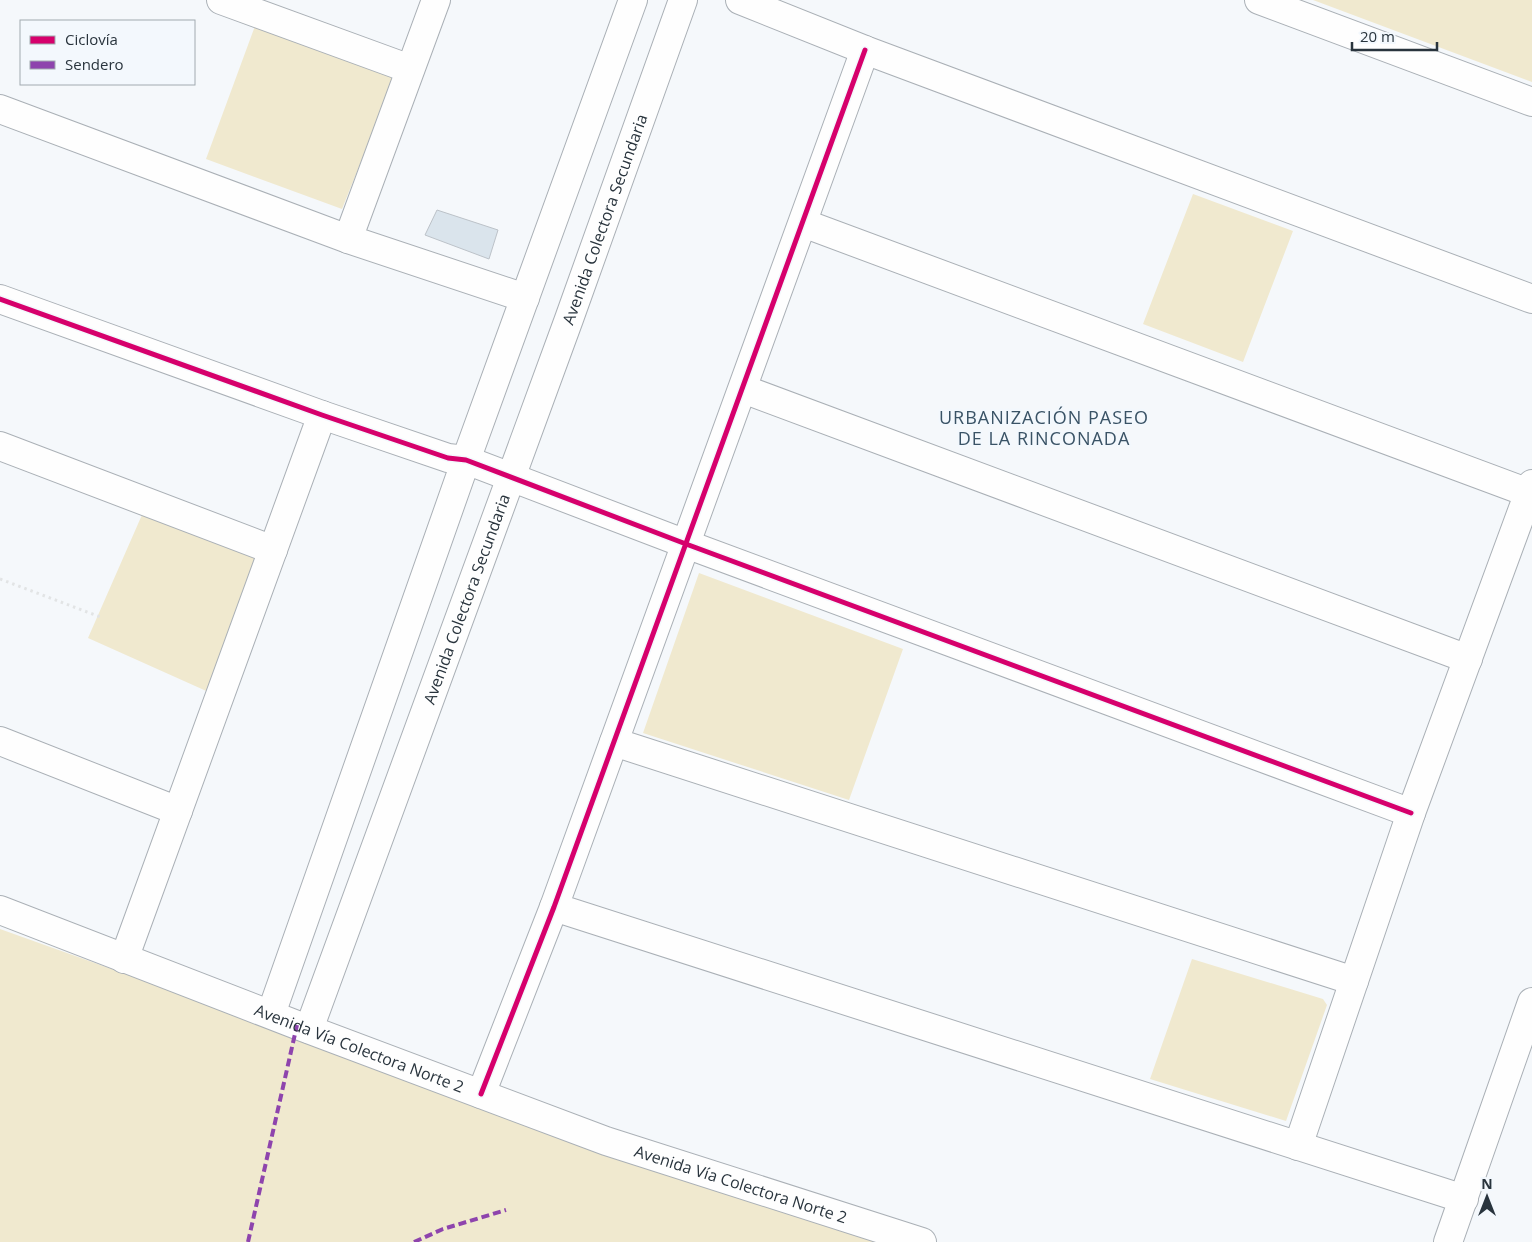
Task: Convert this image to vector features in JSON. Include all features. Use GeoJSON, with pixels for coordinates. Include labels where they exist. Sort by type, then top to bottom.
{"type":"FeatureCollection","features":[{"type":"Feature","properties":{"kind":"street"},"geometry":{"type":"LineString","coordinates":[[221,0],[410,69]]}},
{"type":"Feature","properties":{"kind":"street"},"geometry":{"type":"LineString","coordinates":[[348,239],[436,0]]}},
{"type":"Feature","properties":{"kind":"street"},"geometry":{"type":"LineString","coordinates":[[271,1014],[466,460],[633,0]]}},
{"type":"Feature","properties":{"kind":"street","name":"Avenida Colectora Secundaria"},"geometry":{"type":"LineString","coordinates":[[309,1029],[569,319],[683,0]]}},
{"type":"Feature","properties":{"kind":"street"},"geometry":{"type":"LineString","coordinates":[[740,0],[865,50],[1532,298]]}},
{"type":"Feature","properties":{"kind":"street"},"geometry":{"type":"LineString","coordinates":[[1259,0],[1532,102]]}},
{"type":"Feature","properties":{"kind":"street"},"geometry":{"type":"LineString","coordinates":[[481,1094],[554,907],[865,50]]}},
{"type":"Feature","properties":{"kind":"street"},"geometry":{"type":"LineString","coordinates":[[0,109],[348,239],[525,298]]}},
{"type":"Feature","properties":{"kind":"street"},"geometry":{"type":"LineString","coordinates":[[802,223],[1530,489],[1411,813],[1298,1146]]}},
{"type":"Feature","properties":{"kind":"street"},"geometry":{"type":"LineString","coordinates":[[0,299],[322,415],[448,458],[466,460],[686,544],[1411,813]]}},
{"type":"Feature","properties":{"kind":"street"},"geometry":{"type":"LineString","coordinates":[[742,389],[1468,659]]}},
{"type":"Feature","properties":{"kind":"street"},"geometry":{"type":"LineString","coordinates":[[124,959],[322,415]]}},
{"type":"Feature","properties":{"kind":"street"},"geometry":{"type":"LineString","coordinates":[[0,446],[273,550]]}},
{"type":"Feature","properties":{"kind":"street"},"geometry":{"type":"LineString","coordinates":[[0,741],[178,811]]}},
{"type":"Feature","properties":{"kind":"street"},"geometry":{"type":"LineString","coordinates":[[614,742],[1354,981]]}},
{"type":"Feature","properties":{"kind":"street"},"geometry":{"type":"LineString","coordinates":[[554,907],[1464,1200]]}},
{"type":"Feature","properties":{"kind":"street","name":"Avenida Vía Colectora Norte 2"},"geometry":{"type":"LineString","coordinates":[[0,910],[124,959],[606,1141],[922,1242]]}},
{"type":"Feature","properties":{"kind":"street"},"geometry":{"type":"LineString","coordinates":[[1448,1242],[1532,1002]]}},
{"type":"Feature","properties":{"kind":"path"},"geometry":{"type":"LineString","coordinates":[[0,579],[103,618]]}},
{"type":"Feature","properties":{"kind":"shaded area"},"geometry":{"type":"Polygon","coordinates":[[[1313,0],[1532,0],[1532,82],[1313,0]]]}},
{"type":"Feature","properties":{"kind":"shaded area"},"geometry":{"type":"Polygon","coordinates":[[[255,26],[396,74],[342,209],[206,159],[255,26]]]}},
{"type":"Feature","properties":{"kind":"shaded area"},"geometry":{"type":"Polygon","coordinates":[[[1193,194],[1293,231],[1243,362],[1143,324],[1193,194]]]}},
{"type":"Feature","properties":{"kind":"shaded area"},"geometry":{"type":"Polygon","coordinates":[[[145,508],[264,553],[213,694],[88,638],[145,508]]]}},
{"type":"Feature","properties":{"kind":"shaded area"},"geometry":{"type":"Polygon","coordinates":[[[699,573],[903,649],[849,800],[643,733],[699,573]]]}},
{"type":"Feature","properties":{"kind":"shaded area"},"geometry":{"type":"Polygon","coordinates":[[[0,929],[282,1030],[901,1242],[0,1242],[0,929]]]}},
{"type":"Feature","properties":{"kind":"shaded area"},"geometry":{"type":"Polygon","coordinates":[[[1192,959],[1323,999],[1327,1005],[1286,1121],[1150,1079],[1192,959]]]}},
{"type":"Feature","properties":{"kind":"building"},"geometry":{"type":"Polygon","coordinates":[[[437,210],[498,230],[489,259],[425,235],[437,210]]]}},
{"type":"Feature","properties":{"kind":"marked path"},"geometry":{"type":"LineString","coordinates":[[248,1242],[297,1025]]}},
{"type":"Feature","properties":{"kind":"marked path"},"geometry":{"type":"LineString","coordinates":[[414,1242],[443,1229],[506,1210]]}},
{"type":"Feature","properties":{"kind":"cycle path"},"geometry":{"type":"LineString","coordinates":[[481,1094],[554,907],[865,50]]}},
{"type":"Feature","properties":{"kind":"cycle path"},"geometry":{"type":"LineString","coordinates":[[0,299],[322,415],[448,458],[466,460],[686,544],[1411,813]]}},
{"type":"Feature","properties":{"kind":"district","name":"URBANIZACIÓN PASEO DE LA RINCONADA"},"geometry":{"type":"Point","coordinates":[1044,427]}}]}
